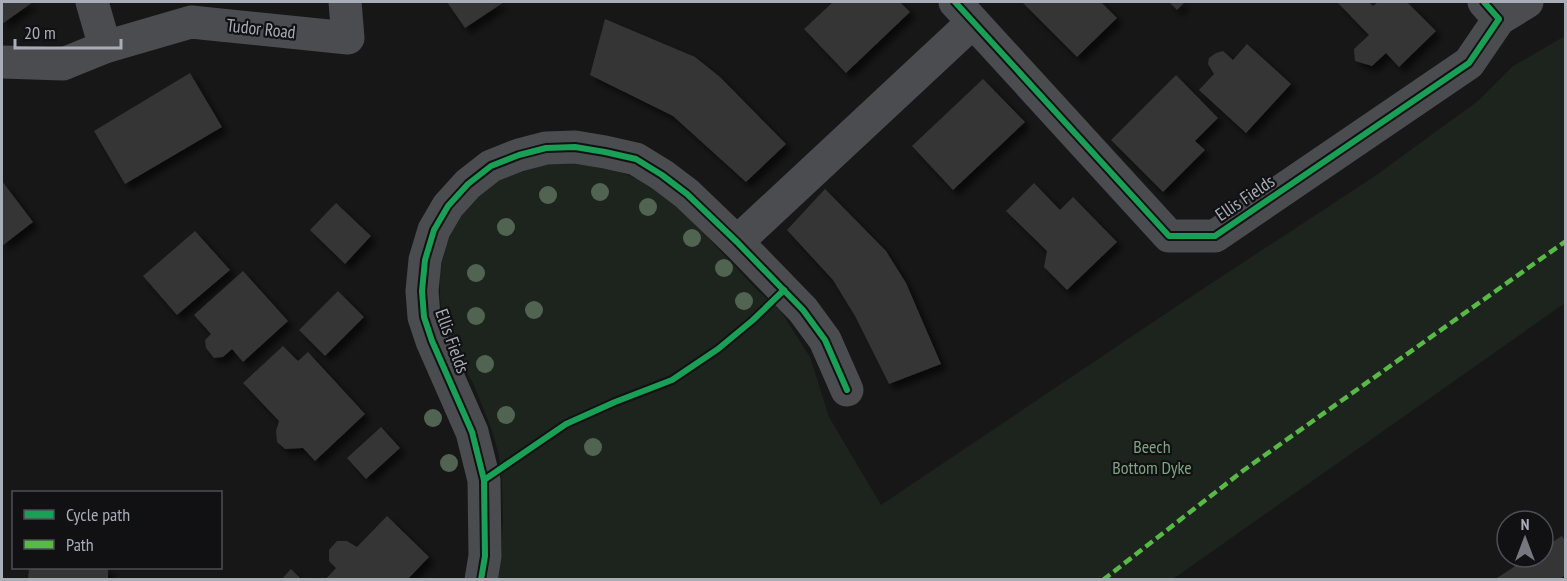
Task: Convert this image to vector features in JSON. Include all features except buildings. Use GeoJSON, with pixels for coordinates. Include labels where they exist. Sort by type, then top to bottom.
{"type":"FeatureCollection","features":[{"type":"Feature","properties":{"kind":"street"},"geometry":{"type":"LineString","coordinates":[[92,2],[105,47]]}},
{"type":"Feature","properties":{"kind":"street","name":"Tudor Road"},"geometry":{"type":"LineString","coordinates":[[2,62],[63,64],[105,47],[191,22],[348,38],[345,2]]}},
{"type":"Feature","properties":{"kind":"street","name":"Ellis Fields"},"geometry":{"type":"LineString","coordinates":[[737,242],[964,12],[1169,236],[1215,236],[1469,63],[1491,10],[1527,2]]}},
{"type":"Feature","properties":{"kind":"street","name":"Ellis Fields"},"geometry":{"type":"LineString","coordinates":[[481,579],[485,556],[484,480],[472,432],[432,341],[424,317],[422,291],[425,260],[434,230],[448,206],[468,184],[491,166],[519,154],[546,148],[575,147],[636,159],[662,175],[687,194],[803,310],[825,340],[847,390]]}},
{"type":"Feature","properties":{"kind":"green space","name":"Beech Bottom Dyke"},"geometry":{"type":"Polygon","coordinates":[[[1565,36],[1565,303],[1173,579],[497,579],[501,559],[503,520],[499,455],[474,385],[444,333],[440,270],[450,234],[466,208],[488,187],[512,172],[567,161],[601,165],[643,181],[677,205],[758,291],[780,310],[810,357],[829,417],[881,505],[1375,176],[1478,101],[1513,66],[1565,36]]]}},
{"type":"Feature","properties":{"kind":"marked path"},"geometry":{"type":"LineString","coordinates":[[1103,580],[1244,470],[1566,241]]}},
{"type":"Feature","properties":{"kind":"cycle path"},"geometry":{"type":"LineString","coordinates":[[955,2],[1169,236],[1215,236],[1469,63],[1499,19],[1484,2]]}},
{"type":"Feature","properties":{"kind":"cycle path"},"geometry":{"type":"LineString","coordinates":[[481,580],[485,556],[484,480],[472,432],[432,341],[424,317],[422,291],[425,260],[434,230],[448,206],[468,184],[491,166],[546,148],[575,147],[636,159],[662,175],[687,194],[803,310],[825,340],[847,390]]}},
{"type":"Feature","properties":{"kind":"cycle path"},"geometry":{"type":"LineString","coordinates":[[484,480],[566,424],[672,380],[718,349],[784,290]]}}]}
